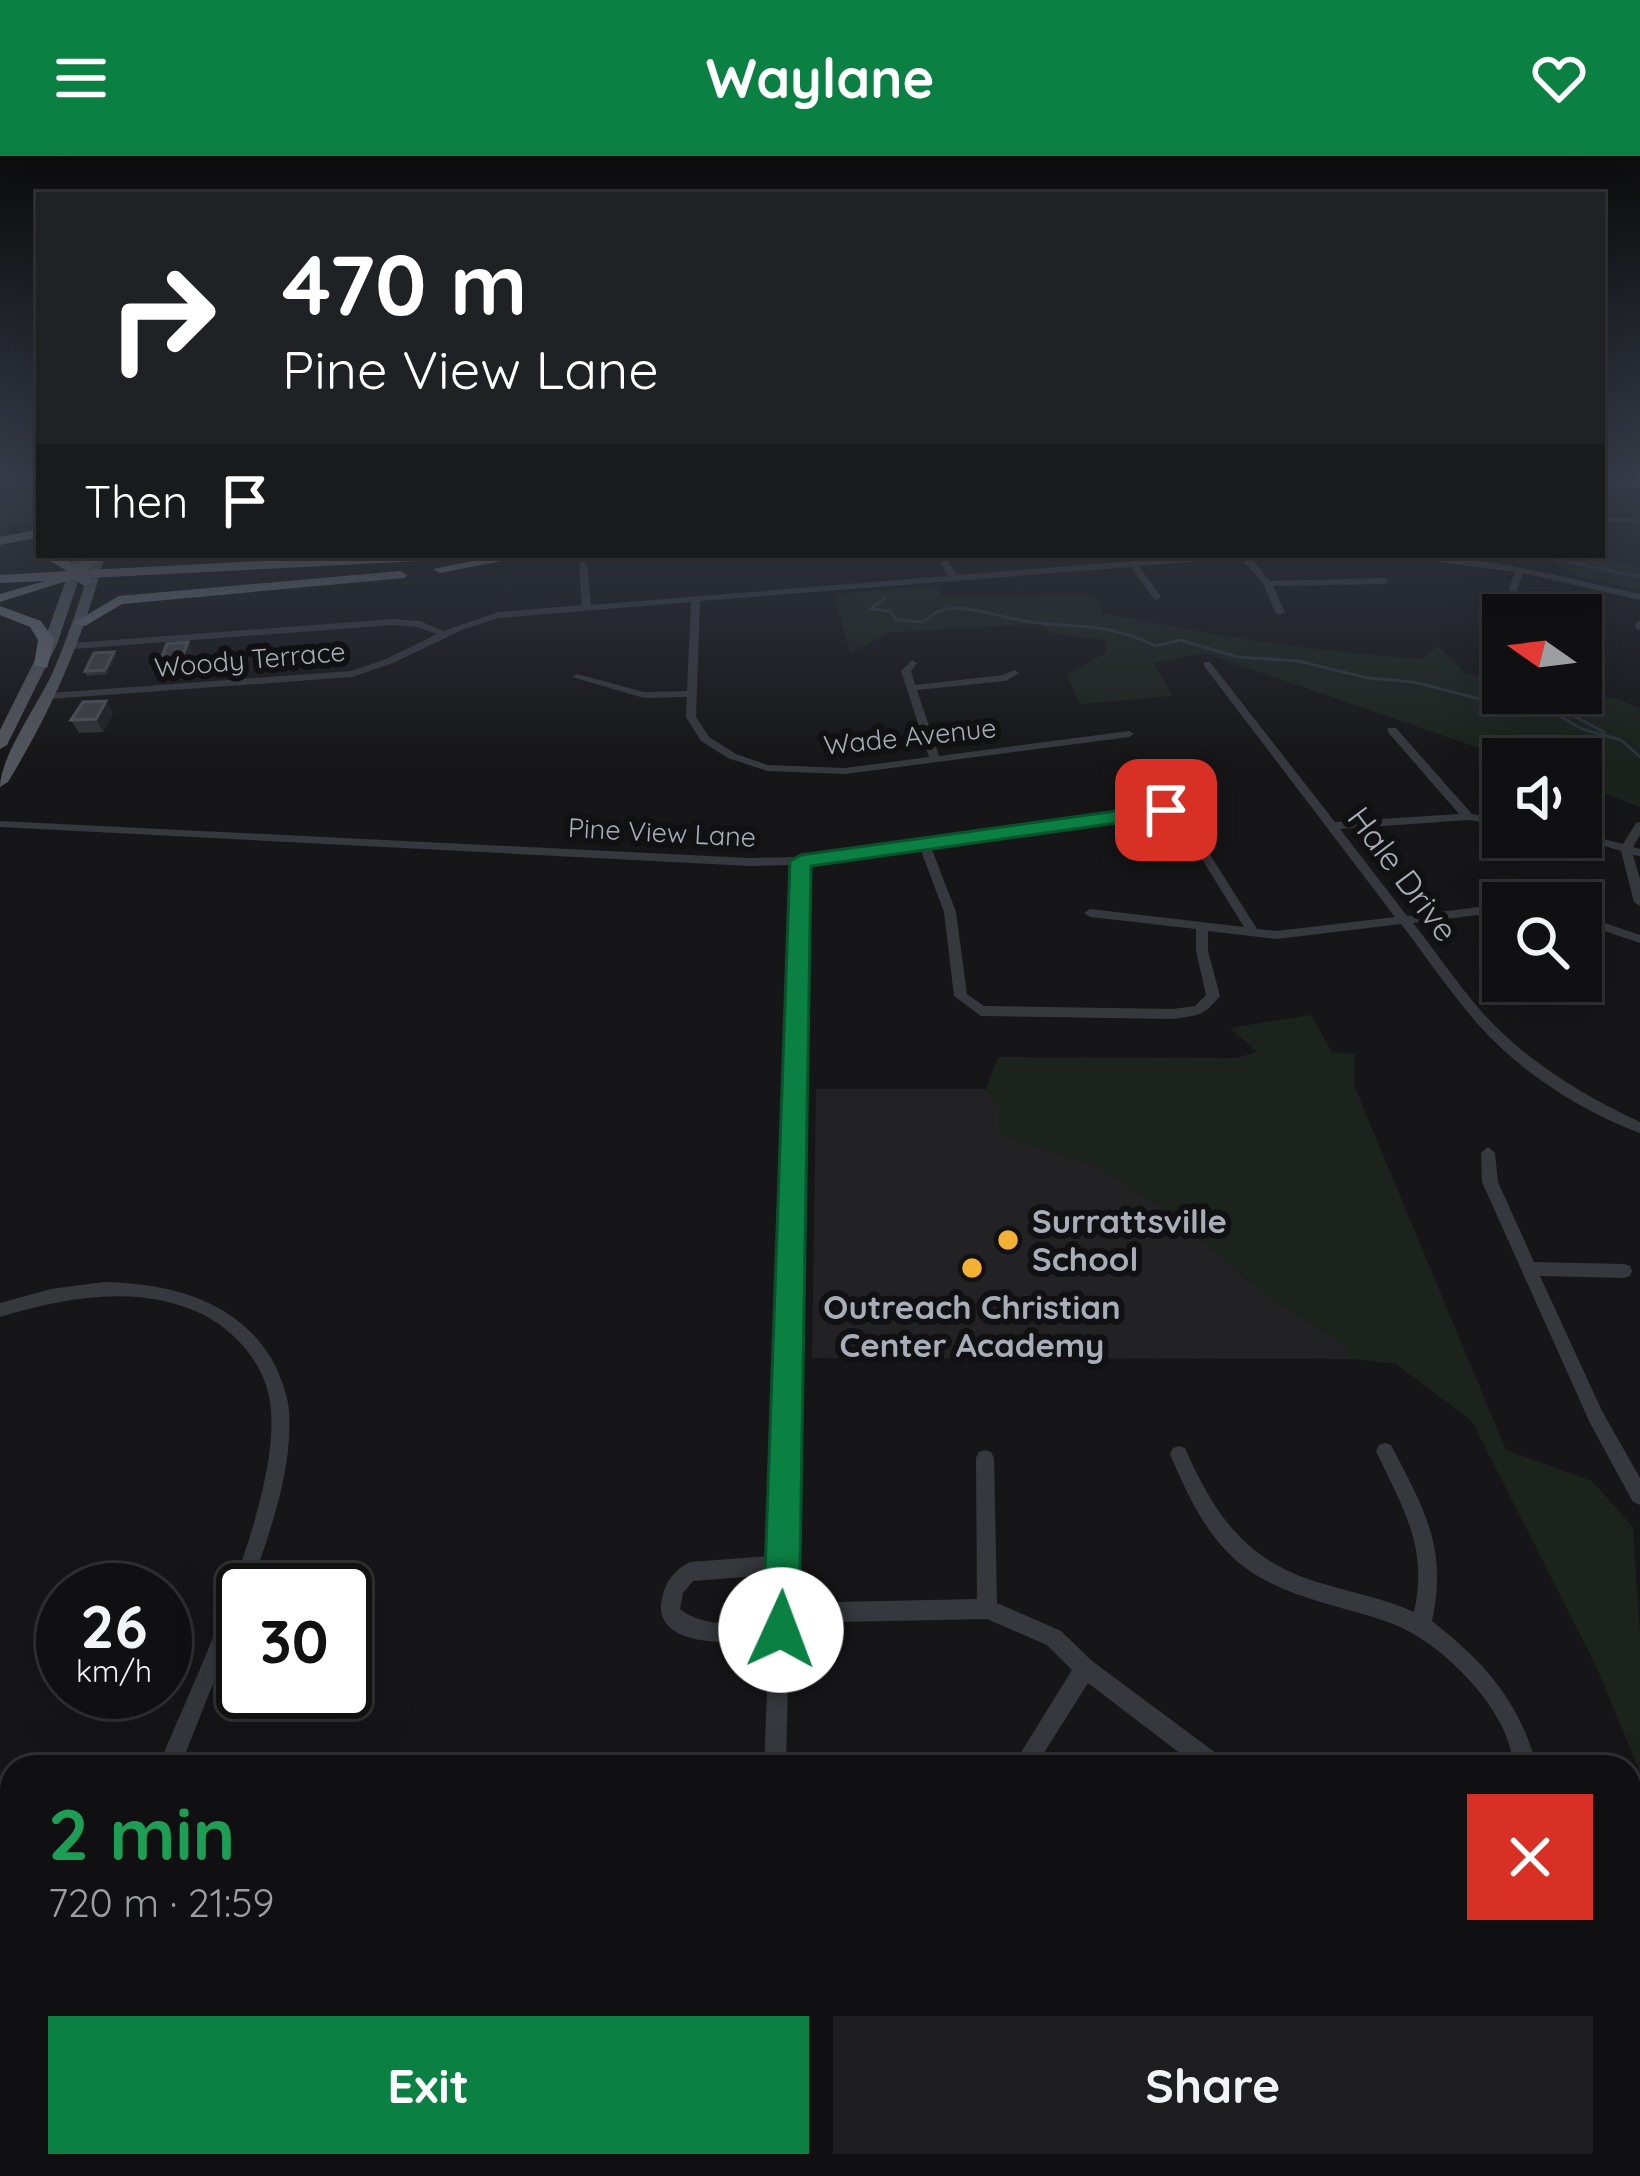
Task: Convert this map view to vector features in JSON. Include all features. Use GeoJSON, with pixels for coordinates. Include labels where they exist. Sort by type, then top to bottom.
{"type":"FeatureCollection","features":[{"type":"Feature","properties":{"kind":"highway"},"geometry":{"type":"LineString","coordinates":[[0,598],[70,575]]}},
{"type":"Feature","properties":{"kind":"highway"},"geometry":{"type":"LineString","coordinates":[[95,575],[121,590],[193,593]]}},
{"type":"Feature","properties":{"kind":"highway"},"geometry":{"type":"LineString","coordinates":[[80,623],[119,600],[391,575]]}},
{"type":"Feature","properties":{"kind":"highway"},"geometry":{"type":"LineString","coordinates":[[0,610],[36,624],[46,640],[41,664]]}},
{"type":"Feature","properties":{"kind":"main road"},"geometry":{"type":"LineString","coordinates":[[0,746],[83,575]]}},
{"type":"Feature","properties":{"kind":"main road"},"geometry":{"type":"LineString","coordinates":[[0,782],[73,646],[85,575]]}},
{"type":"Feature","properties":{"kind":"main road"},"geometry":{"type":"LineString","coordinates":[[41,664],[41,689],[50,696]]}},
{"type":"Feature","properties":{"kind":"main road"},"geometry":{"type":"LineString","coordinates":[[0,746],[50,696]]}},
{"type":"Feature","properties":{"kind":"street"},"geometry":{"type":"LineString","coordinates":[[584,575],[586,606]]}},
{"type":"Feature","properties":{"kind":"street","name":"Woody Terrace"},"geometry":{"type":"LineString","coordinates":[[50,696],[352,674],[498,615],[990,575]]}},
{"type":"Feature","properties":{"kind":"street"},"geometry":{"type":"LineString","coordinates":[[1141,575],[1157,597]]}},
{"type":"Feature","properties":{"kind":"street"},"geometry":{"type":"LineString","coordinates":[[1260,575],[1280,612]]}},
{"type":"Feature","properties":{"kind":"street"},"geometry":{"type":"LineString","coordinates":[[1543,575],[1640,597]]}},
{"type":"Feature","properties":{"kind":"street"},"geometry":{"type":"LineString","coordinates":[[1268,584],[1385,581]]}},
{"type":"Feature","properties":{"kind":"street","name":"Wade Avenue"},"geometry":{"type":"LineString","coordinates":[[696,598],[691,717],[705,739],[732,756],[767,768],[845,771],[1129,734]]}},
{"type":"Feature","properties":{"kind":"street"},"geometry":{"type":"LineString","coordinates":[[73,646],[393,622],[420,624],[444,634]]}},
{"type":"Feature","properties":{"kind":"street"},"geometry":{"type":"LineString","coordinates":[[912,663],[906,670],[935,759]]}},
{"type":"Feature","properties":{"kind":"street","name":"Hale Drive"},"geometry":{"type":"LineString","coordinates":[[1207,664],[1475,1012],[1516,1057],[1589,1105],[1640,1128]]}},
{"type":"Feature","properties":{"kind":"street"},"geometry":{"type":"LineString","coordinates":[[912,688],[1006,678],[1014,673]]}},
{"type":"Feature","properties":{"kind":"street"},"geometry":{"type":"LineString","coordinates":[[577,677],[644,695],[691,694]]}},
{"type":"Feature","properties":{"kind":"street"},"geometry":{"type":"LineString","coordinates":[[1392,730],[1468,817]]}},
{"type":"Feature","properties":{"kind":"street","name":"Pine View Lane"},"geometry":{"type":"LineString","coordinates":[[0,824],[733,862],[801,861],[1176,811],[1253,932]]}},
{"type":"Feature","properties":{"kind":"street"},"geometry":{"type":"LineString","coordinates":[[1334,826],[1482,819]]}},
{"type":"Feature","properties":{"kind":"street"},"geometry":{"type":"LineString","coordinates":[[1640,826],[1633,851],[1640,902]]}},
{"type":"Feature","properties":{"kind":"street"},"geometry":{"type":"LineString","coordinates":[[1602,842],[1633,851]]}},
{"type":"Feature","properties":{"kind":"street"},"geometry":{"type":"LineString","coordinates":[[924,843],[950,912],[962,996],[981,1011],[1173,1014],[1199,1010],[1213,996],[1202,951],[1202,928]]}},
{"type":"Feature","properties":{"kind":"street"},"geometry":{"type":"LineString","coordinates":[[776,1755],[801,861]]}},
{"type":"Feature","properties":{"kind":"street"},"geometry":{"type":"LineString","coordinates":[[1090,913],[1277,935],[1482,911]]}},
{"type":"Feature","properties":{"kind":"street"},"geometry":{"type":"LineString","coordinates":[[1602,926],[1640,939]]}},
{"type":"Feature","properties":{"kind":"street"},"geometry":{"type":"LineString","coordinates":[[1488,1153],[1490,1182],[1596,1417],[1640,1496]]}},
{"type":"Feature","properties":{"kind":"street"},"geometry":{"type":"LineString","coordinates":[[1530,1268],[1624,1271]]}},
{"type":"Feature","properties":{"kind":"street"},"geometry":{"type":"LineString","coordinates":[[0,1310],[83,1290],[165,1294],[227,1319],[255,1347],[273,1379],[281,1435],[271,1495],[174,1755]]}},
{"type":"Feature","properties":{"kind":"street"},"geometry":{"type":"LineString","coordinates":[[1384,1451],[1425,1537],[1432,1566],[1421,1625]]}},
{"type":"Feature","properties":{"kind":"street"},"geometry":{"type":"LineString","coordinates":[[1179,1454],[1208,1516],[1264,1570],[1347,1604],[1421,1625],[1476,1670],[1504,1701],[1522,1755]]}},
{"type":"Feature","properties":{"kind":"street"},"geometry":{"type":"LineString","coordinates":[[985,1459],[987,1609]]}},
{"type":"Feature","properties":{"kind":"street"},"geometry":{"type":"LineString","coordinates":[[783,1565],[690,1572],[680,1578],[670,1614],[698,1631],[987,1609],[1054,1638],[1085,1668],[1200,1755]]}},
{"type":"Feature","properties":{"kind":"street"},"geometry":{"type":"LineString","coordinates":[[1031,1755],[1085,1668]]}},
{"type":"Feature","properties":{"kind":"shaded area"},"geometry":{"type":"Polygon","coordinates":[[[1577,575],[1640,575],[1640,591],[1577,575]]]}},
{"type":"Feature","properties":{"kind":"shaded area"},"geometry":{"type":"Polygon","coordinates":[[[937,585],[943,598],[1093,595],[1104,613],[1302,647],[1422,659],[1438,646],[1466,674],[1482,677],[1482,714],[1602,714],[1602,697],[1640,708],[1640,807],[1602,793],[1602,738],[1482,738],[1482,749],[1204,653],[1154,663],[1173,696],[1080,704],[1067,674],[1107,652],[1104,640],[1050,633],[1040,624],[891,632],[850,653],[834,594],[937,585]]]}},
{"type":"Feature","properties":{"kind":"shaded area"},"geometry":{"type":"Polygon","coordinates":[[[1311,1015],[1332,1052],[1355,1054],[1354,1085],[1506,1450],[1592,1481],[1633,1527],[1640,1636],[1640,1755],[1633,1755],[1596,1666],[1472,1421],[1396,1364],[1352,1359],[1340,1342],[1262,1292],[1168,1212],[1096,1166],[999,1134],[999,1107],[986,1089],[998,1057],[1236,1058],[1257,1052],[1230,1028],[1311,1015]]]}},
{"type":"Feature","properties":{"kind":"shaded area"},"geometry":{"type":"Polygon","coordinates":[[[816,1089],[986,1089],[999,1107],[999,1134],[1096,1166],[1168,1212],[1262,1292],[1340,1342],[1352,1359],[812,1358],[816,1089]]]}},
{"type":"Feature","properties":{"kind":"building"},"geometry":{"type":"Polygon","coordinates":[[[188,642],[181,659],[160,661],[167,644],[188,642]]]}},
{"type":"Feature","properties":{"kind":"building"},"geometry":{"type":"Polygon","coordinates":[[[114,652],[105,670],[85,671],[94,653],[114,652]]]}},
{"type":"Feature","properties":{"kind":"building"},"geometry":{"type":"Polygon","coordinates":[[[106,701],[96,719],[71,720],[83,702],[106,701]]]}},
{"type":"Feature","properties":{"kind":"waterway"},"geometry":{"type":"LineString","coordinates":[[1632,575],[1640,577]]}},
{"type":"Feature","properties":{"kind":"waterway"},"geometry":{"type":"LineString","coordinates":[[885,598],[871,609],[890,611],[896,620],[923,622],[943,610],[965,609],[1105,629],[1155,646],[1180,640],[1238,657],[1298,661],[1368,678],[1414,682],[1511,707],[1546,708],[1582,729],[1621,740],[1640,757]]}},
{"type":"Feature","properties":{"kind":"waterway"},"geometry":{"type":"LineString","coordinates":[[1572,715],[1604,732]]}},
{"type":"Feature","properties":{"kind":"place","name":"Surrattsville School"},"geometry":{"type":"Point","coordinates":[1008,1240]}},
{"type":"Feature","properties":{"kind":"place","name":"Outreach Christian Center Academy"},"geometry":{"type":"Point","coordinates":[972,1268]}},
{"type":"Feature","properties":{"kind":"route"},"geometry":{"type":"LineString","coordinates":[[781,1630],[801,861],[1166,810]]}}]}
